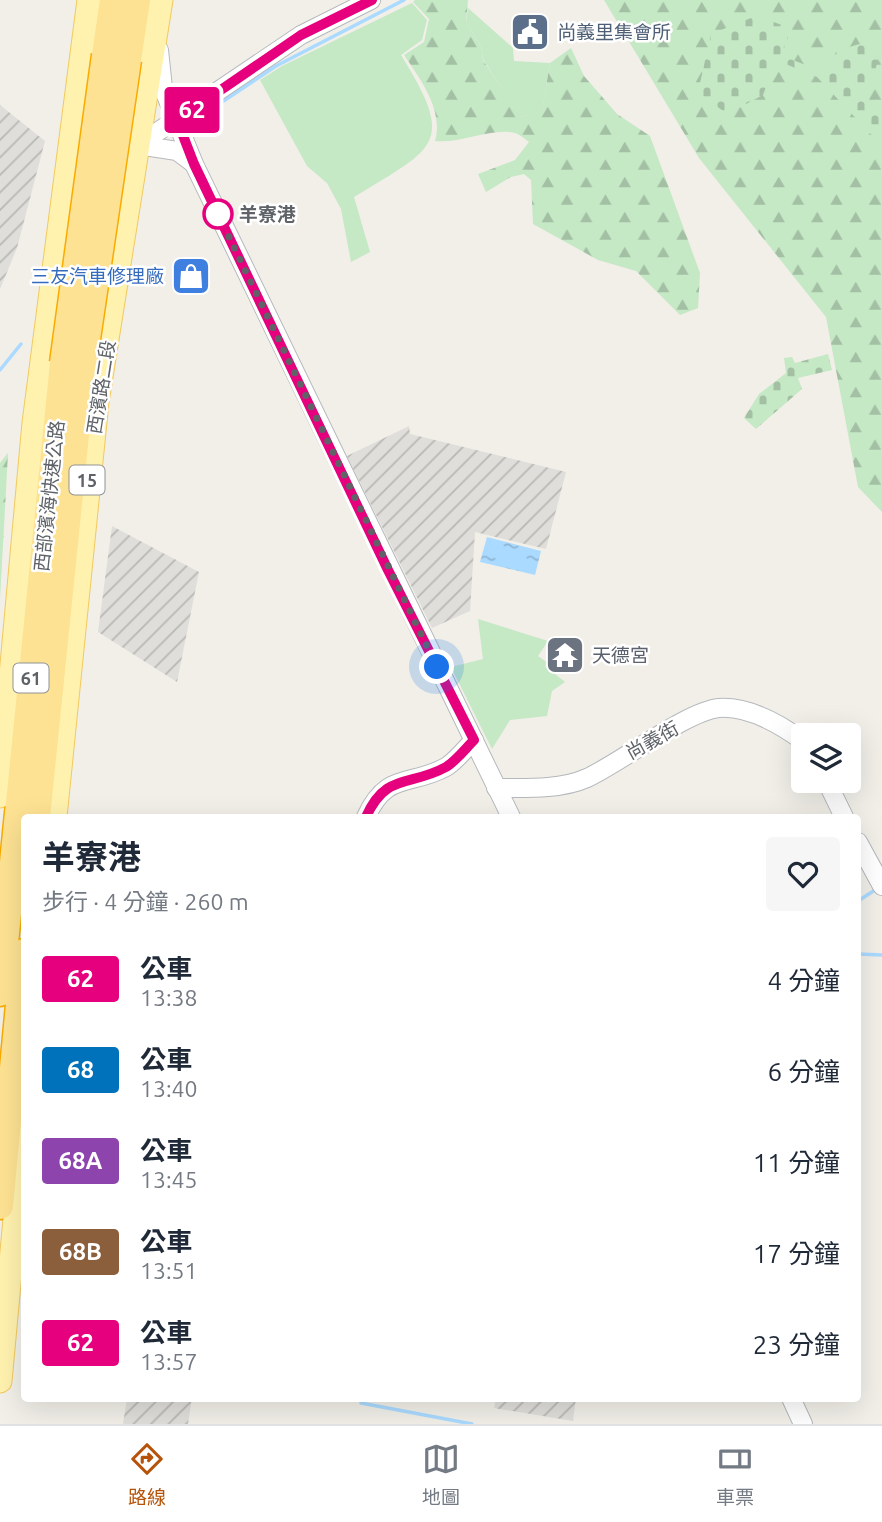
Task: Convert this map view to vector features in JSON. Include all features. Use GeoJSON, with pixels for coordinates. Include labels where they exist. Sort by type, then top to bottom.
{"type":"FeatureCollection","features":[{"type":"Feature","properties":{"kind":"highway","name":"西部濱海快速公路"},"geometry":{"type":"LineString","coordinates":[[113,0],[117,57]]}},
{"type":"Feature","properties":{"kind":"highway","name":"西部濱海快速公路"},"geometry":{"type":"LineString","coordinates":[[0,993],[73,365],[117,57],[137,0]]}},
{"type":"Feature","properties":{"kind":"highway","name":"西部濱海快速公路"},"geometry":{"type":"LineString","coordinates":[[37,814],[73,365]]}},
{"type":"Feature","properties":{"kind":"highway"},"geometry":{"type":"LineString","coordinates":[[0,1206],[21,986]]}},
{"type":"Feature","properties":{"kind":"main road"},"geometry":{"type":"LineString","coordinates":[[0,796],[34,423],[89,0]]}},
{"type":"Feature","properties":{"kind":"main road","name":"西濱路二段"},"geometry":{"type":"LineString","coordinates":[[55,814],[96,414],[161,0]]}},
{"type":"Feature","properties":{"kind":"main road"},"geometry":{"type":"LineString","coordinates":[[0,1381],[21,1154]]}},
{"type":"Feature","properties":{"kind":"street"},"geometry":{"type":"LineString","coordinates":[[138,145],[301,35],[372,0]]}},
{"type":"Feature","properties":{"kind":"street"},"geometry":{"type":"LineString","coordinates":[[156,29],[163,88],[194,164],[388,570],[509,814]]}},
{"type":"Feature","properties":{"kind":"street"},"geometry":{"type":"LineString","coordinates":[[70,139],[177,151],[194,164]]}},
{"type":"Feature","properties":{"kind":"street","name":"尚義街"},"geometry":{"type":"LineString","coordinates":[[496,788],[531,788],[586,778],[686,722],[717,708],[754,715],[791,735]]}},
{"type":"Feature","properties":{"kind":"street"},"geometry":{"type":"LineString","coordinates":[[367,814],[375,797],[387,788],[447,766],[474,740]]}},
{"type":"Feature","properties":{"kind":"street"},"geometry":{"type":"LineString","coordinates":[[832,793],[843,814]]}},
{"type":"Feature","properties":{"kind":"street"},"geometry":{"type":"LineString","coordinates":[[861,848],[882,886]]}},
{"type":"Feature","properties":{"kind":"street"},"geometry":{"type":"LineString","coordinates":[[793,1402],[803,1424]]}},
{"type":"Feature","properties":{"kind":"shaded area"},"geometry":{"type":"Polygon","coordinates":[[[0,105],[45,141],[17,248],[0,289],[0,105]]]}},
{"type":"Feature","properties":{"kind":"shaded area"},"geometry":{"type":"Polygon","coordinates":[[[409,426],[410,434],[566,472],[546,549],[475,532],[470,611],[432,628],[347,456],[409,426]]]}},
{"type":"Feature","properties":{"kind":"shaded area"},"geometry":{"type":"Polygon","coordinates":[[[112,526],[199,572],[177,682],[98,632],[112,526]]]}},
{"type":"Feature","properties":{"kind":"shaded area"},"geometry":{"type":"Polygon","coordinates":[[[126,1402],[191,1402],[188,1424],[123,1424],[126,1402]]]}},
{"type":"Feature","properties":{"kind":"shaded area"},"geometry":{"type":"Polygon","coordinates":[[[495,1402],[575,1402],[573,1421],[494,1408],[495,1402]]]}},
{"type":"Feature","properties":{"kind":"green space"},"geometry":{"type":"Polygon","coordinates":[[[468,0],[466,22],[481,46],[483,60],[521,117],[542,111],[550,63],[571,48],[584,76],[617,114],[650,136],[700,273],[698,308],[680,315],[636,271],[598,260],[533,224],[531,180],[524,174],[511,177],[486,192],[478,174],[515,160],[529,142],[520,135],[497,132],[435,141],[437,129],[433,106],[404,55],[424,42],[429,19],[413,2],[468,0]]]}},
{"type":"Feature","properties":{"kind":"green space"},"geometry":{"type":"Polygon","coordinates":[[[604,0],[882,0],[882,512],[858,487],[826,317],[699,158],[604,0]]]}},
{"type":"Feature","properties":{"kind":"green space"},"geometry":{"type":"Polygon","coordinates":[[[412,3],[427,20],[422,40],[401,55],[429,108],[432,126],[429,141],[419,154],[403,166],[354,197],[370,252],[351,262],[341,209],[327,183],[307,166],[260,80],[282,66],[412,3]]]}},
{"type":"Feature","properties":{"kind":"green space"},"geometry":{"type":"Polygon","coordinates":[[[468,8],[513,48],[514,61],[550,63],[542,112],[520,117],[483,59],[481,46],[466,22],[468,8]]]}},
{"type":"Feature","properties":{"kind":"green space"},"geometry":{"type":"Polygon","coordinates":[[[756,16],[782,25],[788,38],[780,55],[821,71],[838,50],[867,42],[878,58],[869,100],[882,104],[882,146],[817,77],[776,60],[763,95],[727,114],[698,92],[711,34],[756,16]]]}},
{"type":"Feature","properties":{"kind":"green space"},"geometry":{"type":"Polygon","coordinates":[[[828,354],[832,370],[798,378],[802,389],[756,429],[744,418],[759,394],[786,373],[784,358],[792,357],[795,363],[828,354]]]}},
{"type":"Feature","properties":{"kind":"green space"},"geometry":{"type":"Polygon","coordinates":[[[8,453],[0,599],[0,463],[8,453]]]}},
{"type":"Feature","properties":{"kind":"green space"},"geometry":{"type":"Polygon","coordinates":[[[478,619],[548,641],[538,656],[548,663],[545,666],[565,682],[552,691],[547,716],[510,720],[492,749],[451,667],[483,659],[478,619]]]}},
{"type":"Feature","properties":{"kind":"water"},"geometry":{"type":"Polygon","coordinates":[[[487,537],[541,551],[535,575],[480,562],[487,537]]]}},
{"type":"Feature","properties":{"kind":"waterway"},"geometry":{"type":"LineString","coordinates":[[213,108],[276,66],[404,0]]}},
{"type":"Feature","properties":{"kind":"waterway"},"geometry":{"type":"LineString","coordinates":[[0,370],[21,344]]}},
{"type":"Feature","properties":{"kind":"waterway"},"geometry":{"type":"LineString","coordinates":[[861,899],[875,890]]}},
{"type":"Feature","properties":{"kind":"waterway"},"geometry":{"type":"LineString","coordinates":[[861,954],[882,955]]}},
{"type":"Feature","properties":{"kind":"waterway"},"geometry":{"type":"LineString","coordinates":[[361,1403],[472,1424]]}},
{"type":"Feature","properties":{"kind":"bus line","name":"62"},"geometry":{"type":"LineString","coordinates":[[367,814],[375,797],[387,788],[447,766],[474,740],[388,570],[194,164],[177,120],[301,35],[372,0]]}},
{"type":"Feature","properties":{"kind":"place","name":"尚義里集會所"},"geometry":{"type":"Point","coordinates":[530,32]}},
{"type":"Feature","properties":{"kind":"place","name":"羊寮港"},"geometry":{"type":"Point","coordinates":[218,214]}},
{"type":"Feature","properties":{"kind":"place","name":"三友汽車修理廠"},"geometry":{"type":"Point","coordinates":[191,276]}},
{"type":"Feature","properties":{"kind":"place","name":"天德宮"},"geometry":{"type":"Point","coordinates":[565,655]}},
{"type":"Feature","properties":{"kind":"route"},"geometry":{"type":"LineString","coordinates":[[218,214],[437,667]]}}]}
